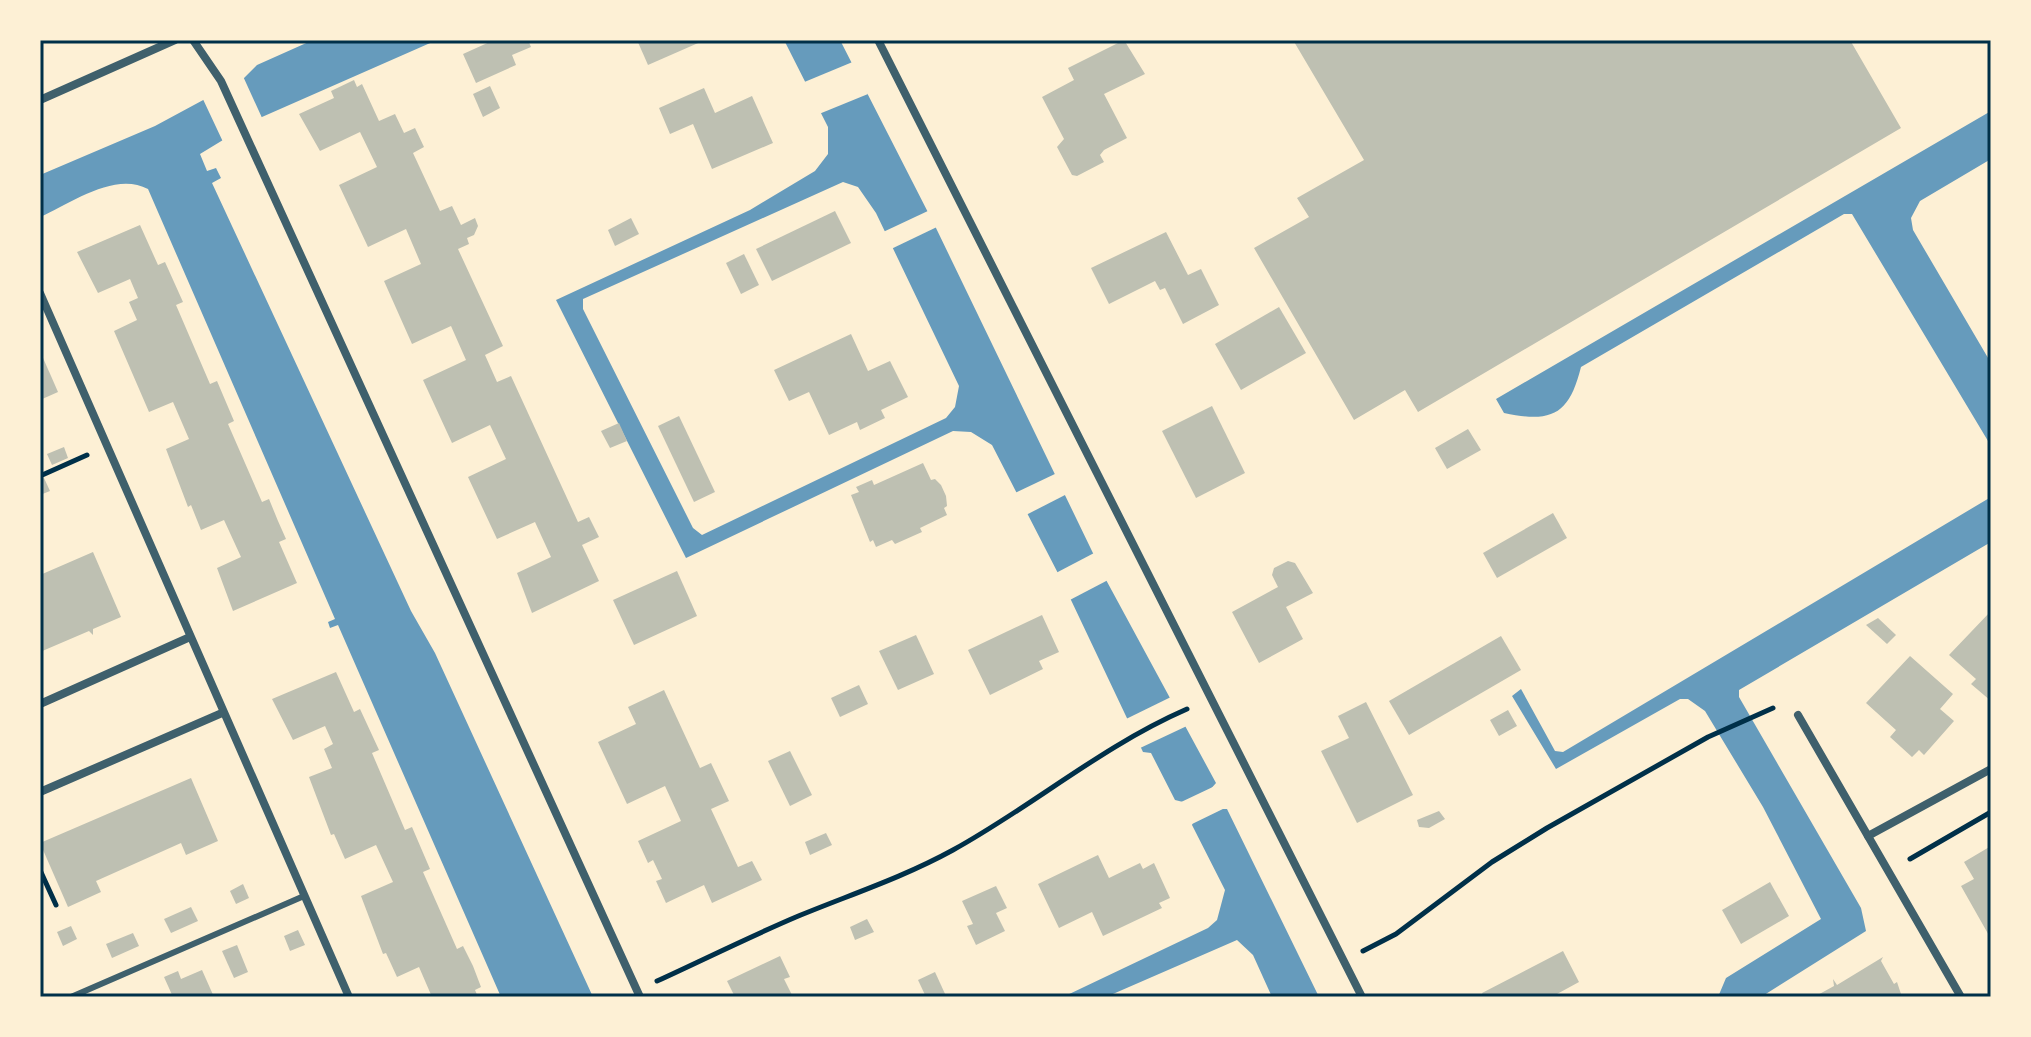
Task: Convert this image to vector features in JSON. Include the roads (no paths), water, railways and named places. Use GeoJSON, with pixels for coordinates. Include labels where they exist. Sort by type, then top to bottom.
{"type":"FeatureCollection","features":[{"type":"Feature","properties":{"kind":"street"},"geometry":{"type":"LineString","coordinates":[[40,100],[175,40]]}},
{"type":"Feature","properties":{"kind":"street"},"geometry":{"type":"LineString","coordinates":[[193,40],[221,81],[638,994]]}},
{"type":"Feature","properties":{"kind":"street"},"geometry":{"type":"LineString","coordinates":[[878,40],[1362,997]]}},
{"type":"Feature","properties":{"kind":"street"},"geometry":{"type":"LineString","coordinates":[[40,293],[349,997]]}},
{"type":"Feature","properties":{"kind":"street"},"geometry":{"type":"LineString","coordinates":[[40,704],[190,637]]}},
{"type":"Feature","properties":{"kind":"street"},"geometry":{"type":"LineString","coordinates":[[40,792],[222,713]]}},
{"type":"Feature","properties":{"kind":"street"},"geometry":{"type":"LineString","coordinates":[[1798,715],[1961,997]]}},
{"type":"Feature","properties":{"kind":"street"},"geometry":{"type":"LineString","coordinates":[[1868,836],[1991,769]]}},
{"type":"Feature","properties":{"kind":"lane"},"geometry":{"type":"LineString","coordinates":[[71,997],[304,896]]}},
{"type":"Feature","properties":{"kind":"water"},"geometry":{"type":"Polygon","coordinates":[[[313,40],[437,40],[221,135],[223,140],[200,154],[207,171],[216,168],[221,178],[212,183],[411,611],[435,653],[593,997],[501,997],[338,625],[330,628],[328,622],[335,619],[148,189],[135,184],[108,186],[40,217],[40,175],[155,126],[244,78],[257,65],[313,40]]]}},
{"type":"Feature","properties":{"kind":"water"},"geometry":{"type":"Polygon","coordinates":[[[784,40],[840,40],[936,228],[1105,578],[1216,783],[1209,791],[1217,809],[1227,809],[1319,997],[1272,997],[1253,955],[1237,940],[1106,997],[1063,997],[1208,928],[1217,920],[1225,890],[1192,825],[1194,819],[1187,803],[1175,800],[1151,753],[1143,752],[1062,581],[992,445],[971,432],[953,431],[686,558],[556,300],[750,210],[815,171],[828,154],[828,127],[784,40]],[[843,182],[583,299],[583,309],[693,528],[702,535],[946,418],[955,407],[959,386],[876,213],[858,187],[843,182]]]}},
{"type":"Feature","properties":{"kind":"water"},"geometry":{"type":"Polygon","coordinates":[[[1991,111],[1991,159],[1920,201],[1911,218],[1913,230],[1991,363],[1991,446],[1852,214],[1844,214],[1581,367],[1571,396],[1556,412],[1535,417],[1504,413],[1496,399],[1991,111]]]}},
{"type":"Feature","properties":{"kind":"water"},"geometry":{"type":"Polygon","coordinates":[[[1991,497],[1991,542],[1739,690],[1739,697],[1861,908],[1866,931],[1761,997],[1718,997],[1726,978],[1821,919],[1763,807],[1705,711],[1688,699],[1680,699],[1556,769],[1512,696],[1521,689],[1555,751],[1563,752],[1991,497]]]}}]}
